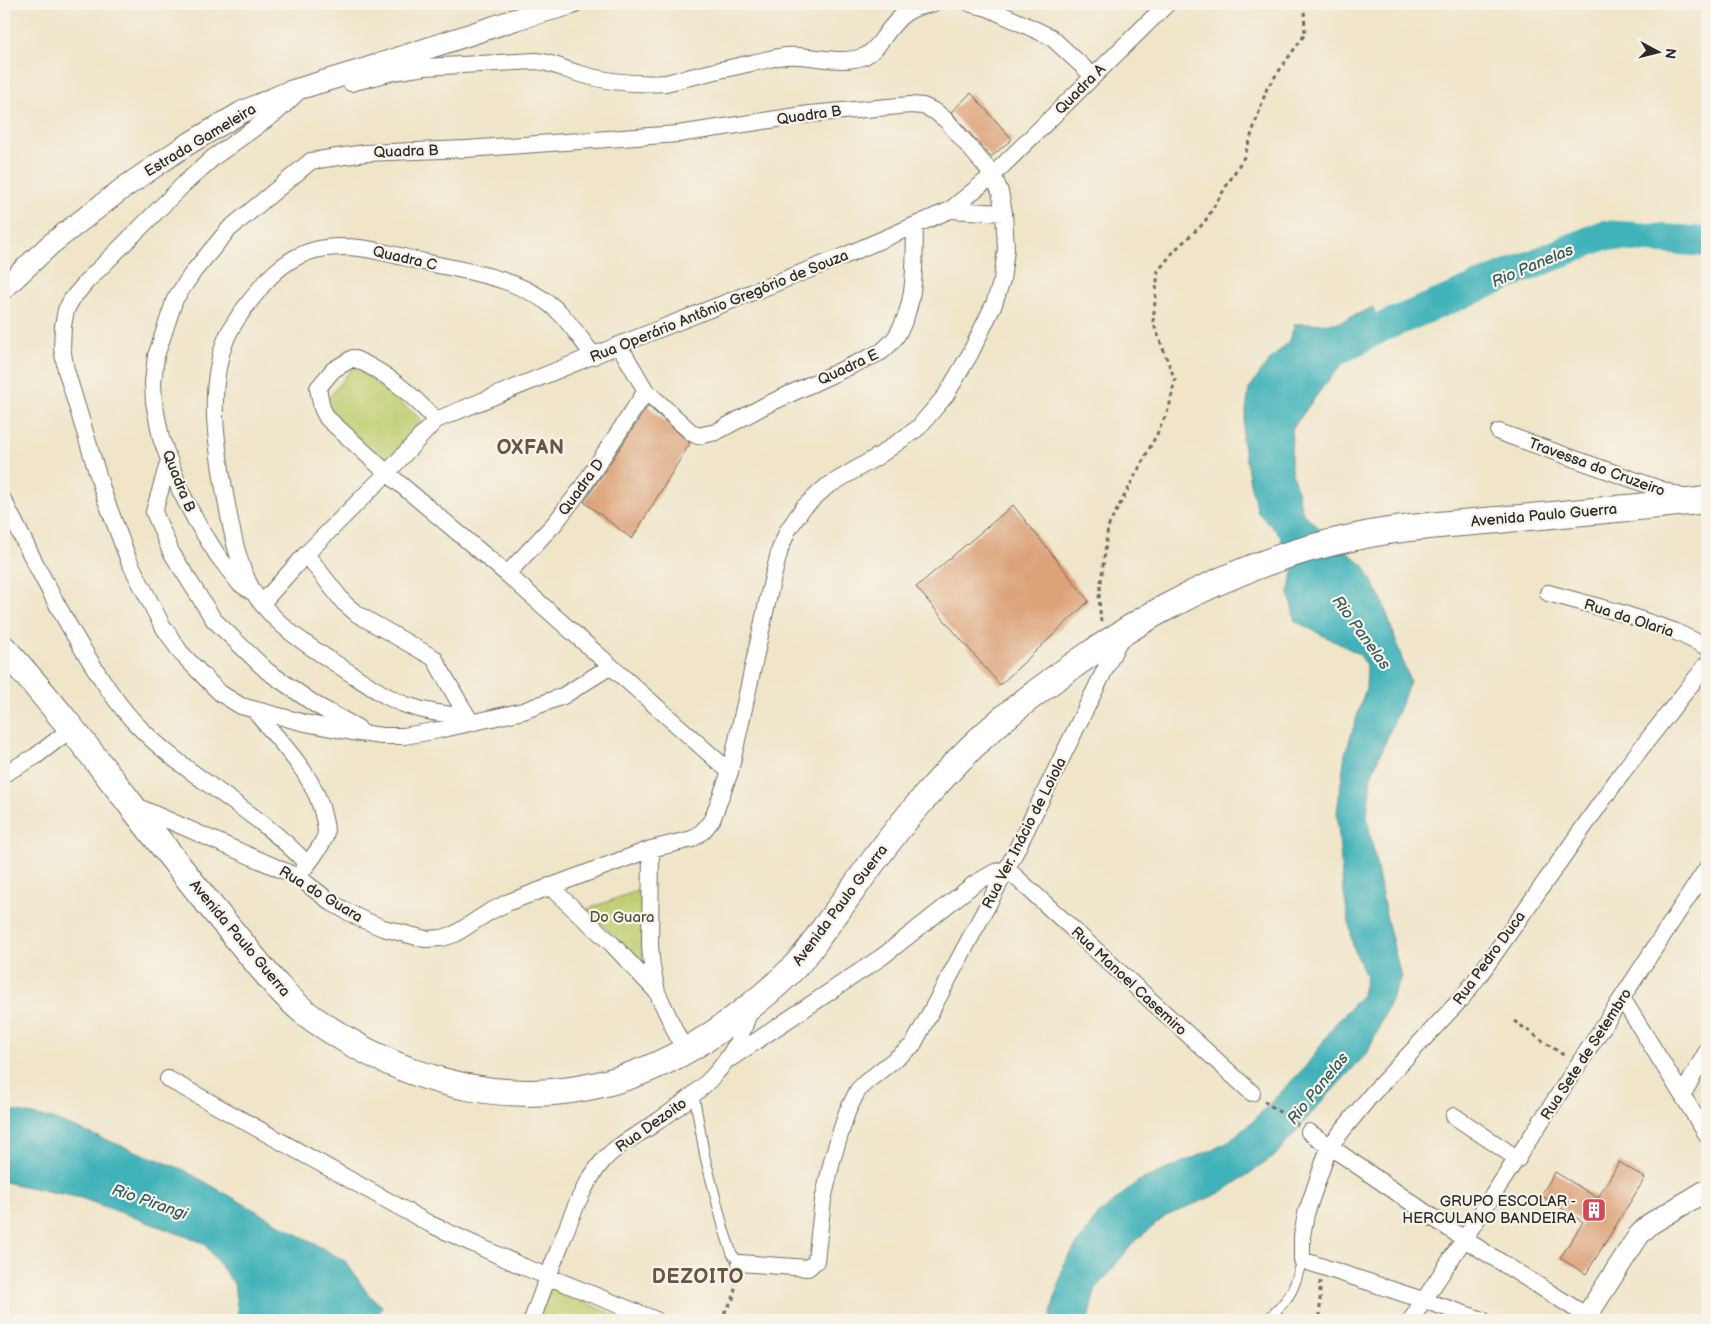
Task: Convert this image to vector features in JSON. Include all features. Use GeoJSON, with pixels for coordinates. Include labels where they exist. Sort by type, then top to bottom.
{"type":"FeatureCollection","features":[{"type":"Feature","properties":{"kind":"main road","name":"Avenida Paulo Guerra"},"geometry":{"type":"LineString","coordinates":[[4,649],[71,729],[204,898],[274,982],[310,1016],[347,1040],[396,1066],[438,1080],[482,1090],[532,1094],[593,1086],[635,1075],[685,1052],[718,1032],[773,989],[805,955],[848,899],[876,857],[905,821],[977,742],[1029,698],[1067,670],[1114,638],[1162,609],[1232,575],[1264,562],[1325,544],[1380,532],[1418,526],[1701,501]]}},
{"type":"Feature","properties":{"kind":"street","name":"Estrada Gameleira"},"geometry":{"type":"LineString","coordinates":[[4,288],[51,244],[130,184],[183,147],[242,112],[294,92],[520,18],[571,4]]}},
{"type":"Feature","properties":{"kind":"street"},"geometry":{"type":"LineString","coordinates":[[611,666],[563,696],[523,711],[469,719],[439,730],[404,736],[369,734],[324,726],[254,710],[241,706],[225,697],[181,653],[162,625],[129,561],[104,495],[66,370],[62,348],[66,310],[72,299],[87,281],[185,182],[214,157],[277,112],[294,92],[305,94],[409,70],[474,63],[549,62],[570,71],[592,77],[647,84],[666,82],[784,56],[853,58],[864,56],[871,52],[906,12],[916,6],[932,4]]}},
{"type":"Feature","properties":{"kind":"street"},"geometry":{"type":"LineString","coordinates":[[971,4],[988,8],[1051,37],[1093,76]]}},
{"type":"Feature","properties":{"kind":"street","name":"Quadra A"},"geometry":{"type":"LineString","coordinates":[[993,175],[1167,4]]}},
{"type":"Feature","properties":{"kind":"street","name":"Quadra B"},"geometry":{"type":"LineString","coordinates":[[259,599],[239,583],[213,549],[180,490],[161,438],[154,402],[153,383],[156,356],[175,299],[194,271],[228,230],[311,161],[365,153],[466,149],[678,134],[810,114],[910,105],[924,106],[936,112],[947,121],[993,175]]}},
{"type":"Feature","properties":{"kind":"street","name":"Rua Operário Antônio Gregório de Souza"},"geometry":{"type":"LineString","coordinates":[[436,420],[915,226],[950,210],[993,175]]}},
{"type":"Feature","properties":{"kind":"street","name":"Rua do Guara"},"geometry":{"type":"LineString","coordinates":[[131,804],[302,870],[332,903],[359,918],[383,928],[424,939],[442,938],[455,934],[489,912],[509,902],[651,849],[692,839],[703,831],[712,820],[730,772],[780,549],[788,530],[803,508],[826,486],[880,455],[918,428],[946,395],[978,338],[994,304],[1002,280],[1006,249],[1004,213],[1000,192],[993,175]]}},
{"type":"Feature","properties":{"kind":"street"},"geometry":{"type":"LineString","coordinates":[[950,210],[1004,213]]}},
{"type":"Feature","properties":{"kind":"street","name":"Quadra E"},"geometry":{"type":"LineString","coordinates":[[646,391],[692,433],[702,436],[716,432],[766,405],[882,352],[896,337],[906,319],[910,304],[915,226]]}},
{"type":"Feature","properties":{"kind":"street","name":"Quadra C"},"geometry":{"type":"LineString","coordinates":[[259,599],[239,557],[230,522],[215,432],[215,405],[218,372],[226,340],[239,314],[262,286],[287,262],[314,250],[338,247],[364,249],[504,280],[531,291],[557,310],[594,356]]}},
{"type":"Feature","properties":{"kind":"street"},"geometry":{"type":"LineString","coordinates":[[619,345],[646,391]]}},
{"type":"Feature","properties":{"kind":"street"},"geometry":{"type":"LineString","coordinates":[[469,719],[425,711],[404,704],[380,692],[299,639],[270,613],[259,599],[387,473],[436,420],[398,383],[379,370],[353,358],[333,370],[318,388],[322,408],[327,418],[387,473],[506,574],[730,772]]}},
{"type":"Feature","properties":{"kind":"street","name":"Quadra D"},"geometry":{"type":"LineString","coordinates":[[506,574],[555,523],[579,492],[646,391]]}},
{"type":"Feature","properties":{"kind":"street","name":"Travessa do Cruzeiro"},"geometry":{"type":"LineString","coordinates":[[1499,432],[1701,501]]}},
{"type":"Feature","properties":{"kind":"street"},"geometry":{"type":"LineString","coordinates":[[169,460],[154,512],[171,552],[214,620],[267,671],[316,705],[369,734]]}},
{"type":"Feature","properties":{"kind":"street"},"geometry":{"type":"LineString","coordinates":[[4,501],[56,605],[118,702],[138,725],[184,766],[285,842],[302,870],[323,841],[326,833],[322,810],[317,794],[304,770],[254,710]]}},
{"type":"Feature","properties":{"kind":"street"},"geometry":{"type":"LineString","coordinates":[[306,554],[344,603],[357,614],[434,658],[469,719]]}},
{"type":"Feature","properties":{"kind":"street","name":"Rua da Olaria"},"geometry":{"type":"LineString","coordinates":[[1548,593],[1621,612],[1707,647]]}},
{"type":"Feature","properties":{"kind":"street","name":"Rua Ver. Inácio de Loiola"},"geometry":{"type":"LineString","coordinates":[[740,1263],[808,1268],[816,1262],[823,1200],[833,1157],[847,1112],[858,1090],[913,1045],[1007,869],[1114,638]]}},
{"type":"Feature","properties":{"kind":"street","name":"Rua Pedro Duca"},"geometry":{"type":"LineString","coordinates":[[1302,1260],[1302,1236],[1306,1214],[1329,1147],[1372,1094],[1461,998],[1621,774],[1707,664]]}},
{"type":"Feature","properties":{"kind":"street"},"geometry":{"type":"LineString","coordinates":[[4,774],[36,756],[71,729]]}},
{"type":"Feature","properties":{"kind":"street"},"geometry":{"type":"LineString","coordinates":[[651,849],[650,946],[657,992],[685,1052]]}},
{"type":"Feature","properties":{"kind":"street","name":"Rua Sete de Setembro"},"geometry":{"type":"LineString","coordinates":[[1411,1320],[1707,868]]}},
{"type":"Feature","properties":{"kind":"street"},"geometry":{"type":"LineString","coordinates":[[726,1061],[883,956],[974,884],[995,872],[1007,869]]}},
{"type":"Feature","properties":{"kind":"street","name":"Rua Manoel Casemiro"},"geometry":{"type":"LineString","coordinates":[[1007,869],[1252,1093]]}},
{"type":"Feature","properties":{"kind":"street"},"geometry":{"type":"LineString","coordinates":[[549,886],[612,944],[657,992]]}},
{"type":"Feature","properties":{"kind":"street"},"geometry":{"type":"LineString","coordinates":[[1622,998],[1707,1135]]}},
{"type":"Feature","properties":{"kind":"street","name":"Rua Dezoito"},"geometry":{"type":"LineString","coordinates":[[532,1320],[571,1215],[587,1184],[603,1161],[623,1143],[694,1095],[726,1061],[738,1042],[746,1024],[750,1007]]}},
{"type":"Feature","properties":{"kind":"street"},"geometry":{"type":"LineString","coordinates":[[1682,1094],[1707,1051]]}},
{"type":"Feature","properties":{"kind":"street"},"geometry":{"type":"LineString","coordinates":[[168,1079],[430,1224],[484,1250],[656,1320]]}},
{"type":"Feature","properties":{"kind":"street"},"geometry":{"type":"LineString","coordinates":[[1454,1116],[1518,1158]]}},
{"type":"Feature","properties":{"kind":"street"},"geometry":{"type":"LineString","coordinates":[[1309,1132],[1464,1239],[1588,1319],[1639,1235],[1650,1224],[1707,1190]]}},
{"type":"Feature","properties":{"kind":"street"},"geometry":{"type":"LineString","coordinates":[[1302,1260],[1483,1320]]}},
{"type":"Feature","properties":{"kind":"lane"},"geometry":{"type":"LineString","coordinates":[[694,1095],[721,1220],[732,1254],[740,1263]]}},
{"type":"Feature","properties":{"kind":"lane"},"geometry":{"type":"LineString","coordinates":[[1267,1320],[1286,1302],[1296,1284],[1302,1260]]}},
{"type":"Feature","properties":{"kind":"path"},"geometry":{"type":"LineString","coordinates":[[1114,638],[1100,618],[1099,598],[1108,527],[1169,408],[1175,380],[1153,322],[1158,271],[1176,250],[1204,223],[1244,157],[1267,88],[1305,34],[1304,4]]}},
{"type":"Feature","properties":{"kind":"path"},"geometry":{"type":"LineString","coordinates":[[1514,1021],[1578,1065]]}},
{"type":"Feature","properties":{"kind":"path"},"geometry":{"type":"LineString","coordinates":[[1252,1093],[1309,1132]]}},
{"type":"Feature","properties":{"kind":"path"},"geometry":{"type":"LineString","coordinates":[[720,1320],[733,1300],[740,1263]]}},
{"type":"Feature","properties":{"kind":"path"},"geometry":{"type":"LineString","coordinates":[[1318,1266],[1320,1320]]}},
{"type":"Feature","properties":{"kind":"green space"},"geometry":{"type":"Polygon","coordinates":[[[354,366],[422,420],[386,463],[323,405],[354,366]]]}},
{"type":"Feature","properties":{"kind":"green space","name":"Do Guara"},"geometry":{"type":"Polygon","coordinates":[[[642,889],[643,961],[585,910],[642,889]]]}},
{"type":"Feature","properties":{"kind":"green space"},"geometry":{"type":"Polygon","coordinates":[[[551,1288],[626,1320],[537,1320],[551,1288]]]}},
{"type":"Feature","properties":{"kind":"water"},"geometry":{"type":"Polygon","coordinates":[[[1373,307],[1384,342],[1345,361],[1322,388],[1292,429],[1291,468],[1303,514],[1364,566],[1382,600],[1410,682],[1371,777],[1367,817],[1386,915],[1401,977],[1368,1052],[1274,1157],[1220,1193],[1166,1216],[1135,1241],[1095,1290],[1088,1320],[1049,1320],[1064,1263],[1098,1215],[1137,1182],[1225,1144],[1253,1121],[1306,1066],[1336,1023],[1362,995],[1366,977],[1353,946],[1343,888],[1337,812],[1345,754],[1366,688],[1367,665],[1359,654],[1295,621],[1289,593],[1294,568],[1279,534],[1258,513],[1250,483],[1242,438],[1249,389],[1268,362],[1288,342],[1295,324],[1338,323],[1373,307]]]}},
{"type":"Feature","properties":{"kind":"water","name":"Rio Pirangi"},"geometry":{"type":"Polygon","coordinates":[[[4,1109],[52,1119],[182,1169],[345,1261],[369,1295],[382,1306],[376,1320],[239,1320],[234,1284],[204,1243],[81,1198],[4,1182],[4,1109]]]}},
{"type":"Feature","properties":{"kind":"building"},"geometry":{"type":"Polygon","coordinates":[[[971,93],[1012,139],[991,157],[951,112],[971,93]]]}},
{"type":"Feature","properties":{"kind":"building"},"geometry":{"type":"Polygon","coordinates":[[[648,406],[690,443],[632,539],[584,502],[648,406]]]}},
{"type":"Feature","properties":{"kind":"building"},"geometry":{"type":"Polygon","coordinates":[[[1013,505],[1089,601],[1000,685],[916,587],[1013,505]]]}},
{"type":"Feature","properties":{"kind":"building","name":"GRUPO ESCOLAR - HERCULANO BANDEIRA"},"geometry":{"type":"Polygon","coordinates":[[[1619,1162],[1645,1178],[1586,1274],[1560,1258],[1583,1222],[1541,1195],[1555,1172],[1598,1198],[1619,1162]]]}},
{"type":"Feature","properties":{"kind":"waterway","name":"Rio Panelas"},"geometry":{"type":"LineString","coordinates":[[1344,347],[1380,328],[1604,235],[1707,242]]}},
{"type":"Feature","properties":{"kind":"place","name":"GRUPO ESCOLAR - HERCULANO BANDEIRA"},"geometry":{"type":"Point","coordinates":[1594,1210]}},
{"type":"Feature","properties":{"kind":"district","name":"OXFAN"},"geometry":{"type":"Point","coordinates":[531,447]}},
{"type":"Feature","properties":{"kind":"district","name":"DEZOITO"},"geometry":{"type":"Point","coordinates":[698,1276]}}]}
